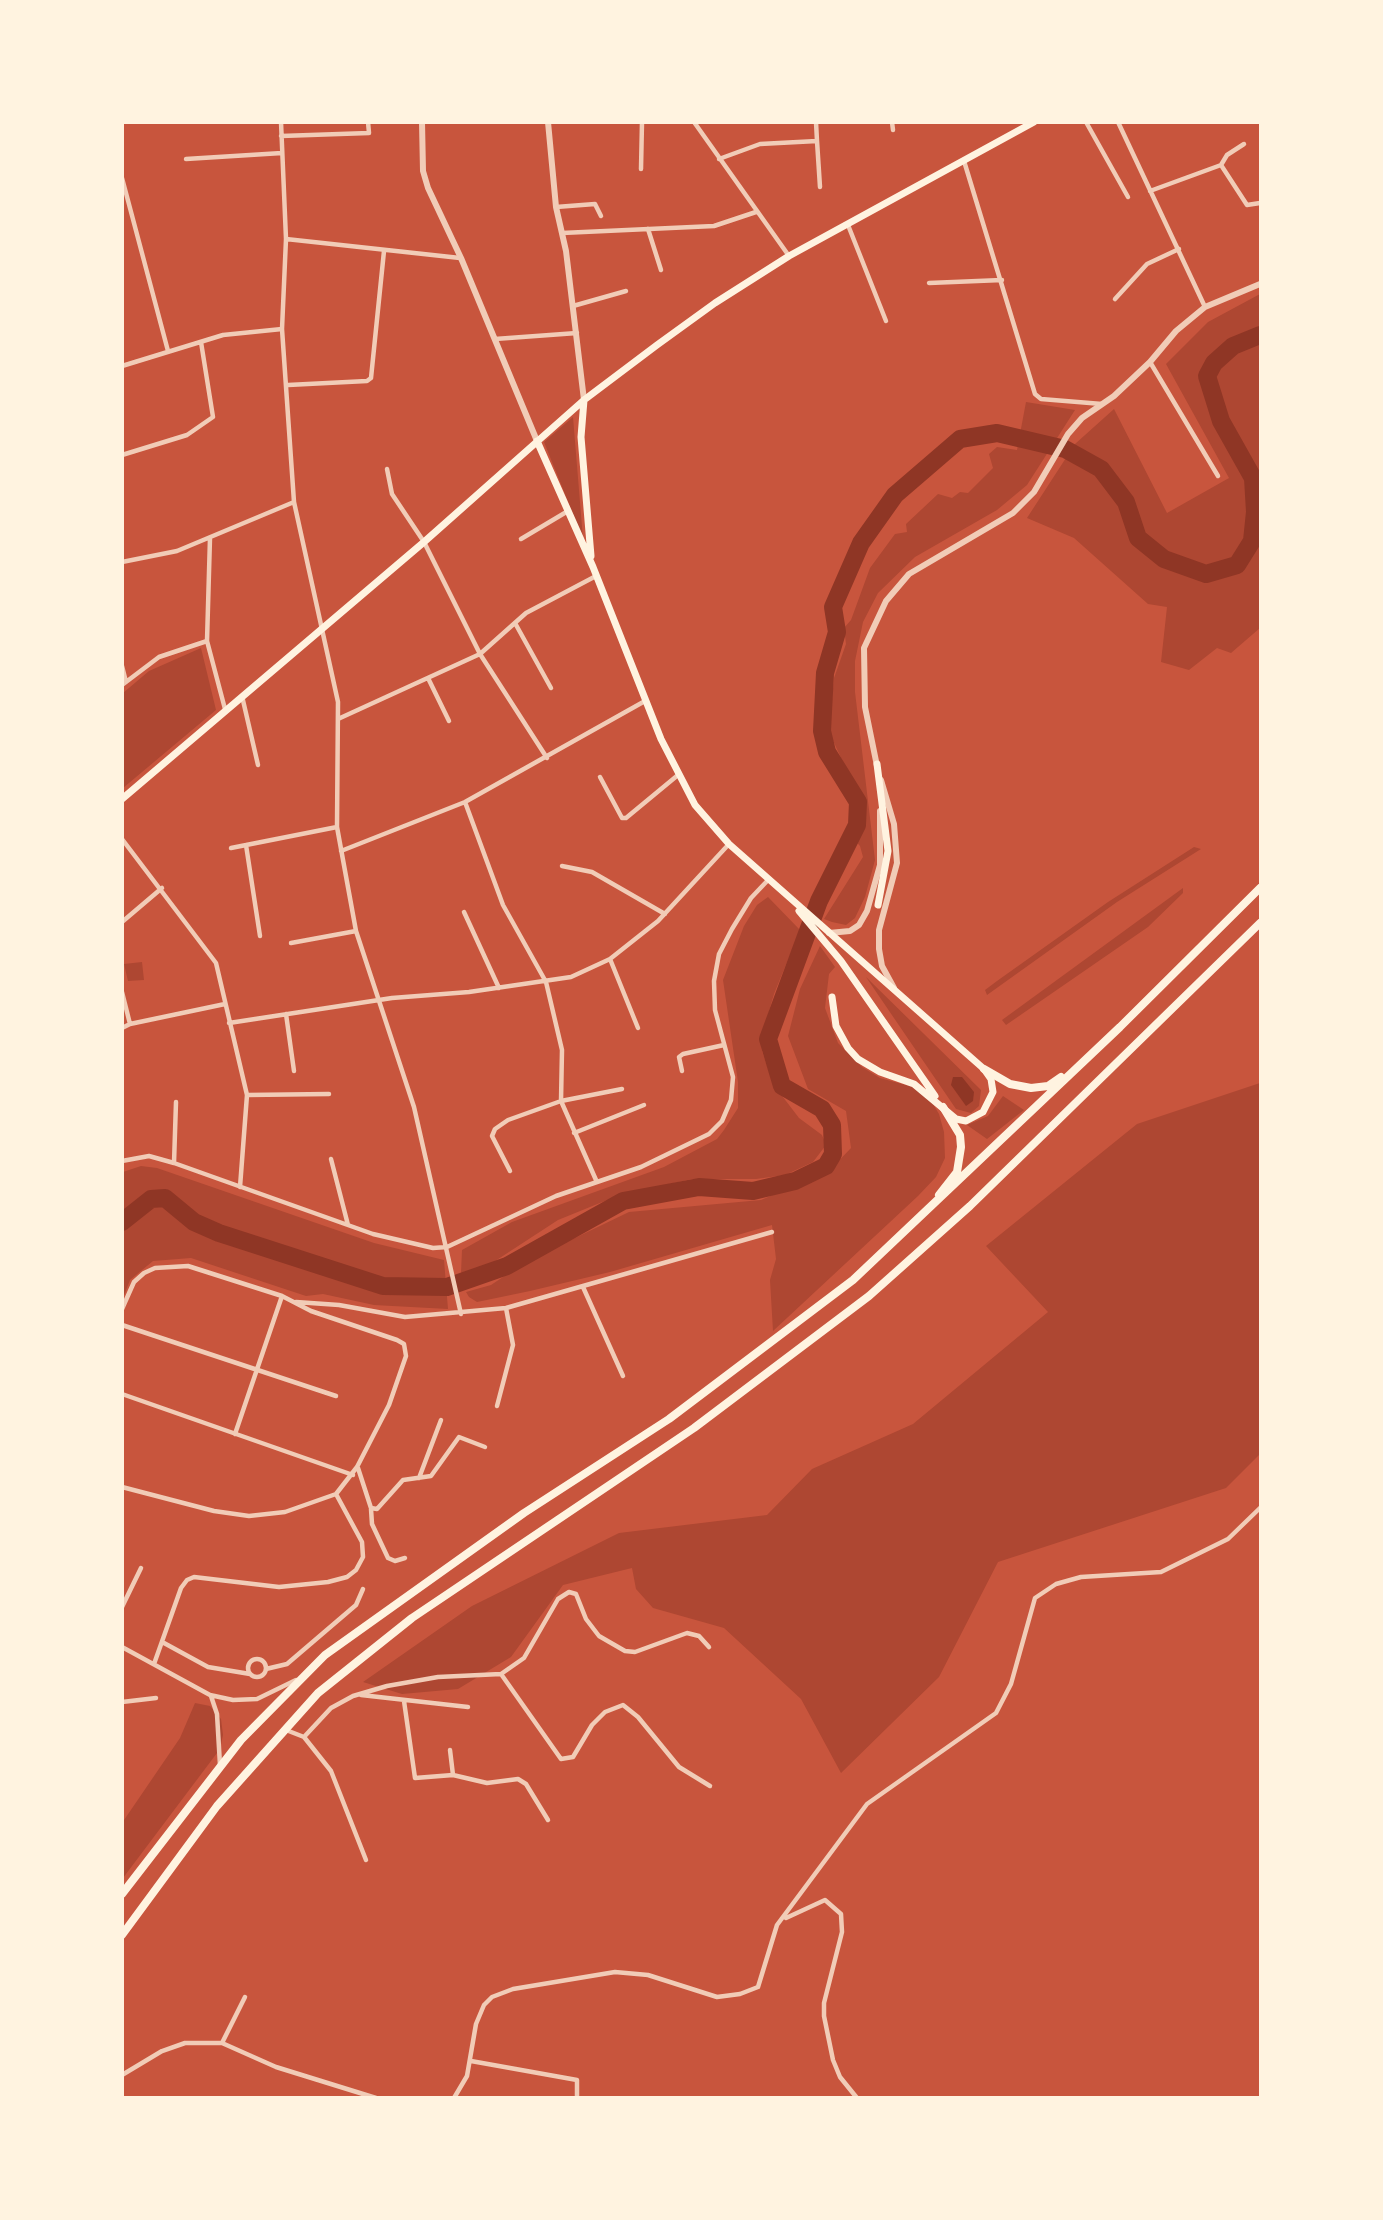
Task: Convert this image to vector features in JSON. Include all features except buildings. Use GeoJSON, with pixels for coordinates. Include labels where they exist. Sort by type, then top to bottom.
{"type":"FeatureCollection","features":[{"type":"Feature","properties":{"kind":"highway"},"geometry":{"type":"LineString","coordinates":[[122,1894],[220,1765],[297,1680],[347,1637],[535,1506],[669,1419],[767,1348],[853,1280],[923,1216],[1261,888]]}},
{"type":"Feature","properties":{"kind":"highway"},"geometry":{"type":"LineString","coordinates":[[122,1935],[217,1806],[318,1693],[412,1618],[694,1428],[869,1296],[970,1206],[1261,923]]}},
{"type":"Feature","properties":{"kind":"highway"},"geometry":{"type":"LineString","coordinates":[[984,1069],[1010,1084],[1031,1088],[1055,1082],[1089,1056]]}},
{"type":"Feature","properties":{"kind":"highway"},"geometry":{"type":"LineString","coordinates":[[923,1216],[957,1172],[960,1135],[943,1107]]}},
{"type":"Feature","properties":{"kind":"main road"},"geometry":{"type":"LineString","coordinates":[[122,799],[424,542],[584,400],[715,303],[789,257],[1034,122]]}},
{"type":"Feature","properties":{"kind":"main road"},"geometry":{"type":"LineString","coordinates":[[584,400],[581,437],[583,477],[593,566]]}},
{"type":"Feature","properties":{"kind":"main road"},"geometry":{"type":"LineString","coordinates":[[537,441],[593,566],[645,701],[678,775],[695,805],[729,844],[825,933],[984,1069],[991,1079],[993,1092],[983,1112],[966,1121],[956,1119],[914,1084],[880,1072],[858,1059],[848,1048],[836,1026],[832,997]]}},
{"type":"Feature","properties":{"kind":"main road"},"geometry":{"type":"LineString","coordinates":[[877,764],[888,851],[878,905]]}},
{"type":"Feature","properties":{"kind":"main road"},"geometry":{"type":"LineString","coordinates":[[825,933],[943,1107]]}},
{"type":"Feature","properties":{"kind":"street"},"geometry":{"type":"LineString","coordinates":[[281,122],[286,239],[282,329],[288,385],[294,502],[338,702],[337,827],[356,931],[414,1107],[453,1267],[461,1314]]}},
{"type":"Feature","properties":{"kind":"street"},"geometry":{"type":"LineString","coordinates":[[281,136],[369,134],[368,122]]}},
{"type":"Feature","properties":{"kind":"street"},"geometry":{"type":"LineString","coordinates":[[422,122],[423,171],[428,188],[461,258],[537,441]]}},
{"type":"Feature","properties":{"kind":"street"},"geometry":{"type":"LineString","coordinates":[[548,122],[556,207],[573,306],[584,400]]}},
{"type":"Feature","properties":{"kind":"street"},"geometry":{"type":"LineString","coordinates":[[641,169],[642,122]]}},
{"type":"Feature","properties":{"kind":"street"},"geometry":{"type":"LineString","coordinates":[[694,122],[789,257]]}},
{"type":"Feature","properties":{"kind":"street"},"geometry":{"type":"LineString","coordinates":[[816,122],[820,187]]}},
{"type":"Feature","properties":{"kind":"street"},"geometry":{"type":"LineString","coordinates":[[892,122],[893,130]]}},
{"type":"Feature","properties":{"kind":"street"},"geometry":{"type":"LineString","coordinates":[[1086,122],[1128,197]]}},
{"type":"Feature","properties":{"kind":"street"},"geometry":{"type":"LineString","coordinates":[[1118,122],[1205,307]]}},
{"type":"Feature","properties":{"kind":"street"},"geometry":{"type":"LineString","coordinates":[[719,159],[760,144],[817,141]]}},
{"type":"Feature","properties":{"kind":"street"},"geometry":{"type":"LineString","coordinates":[[1150,191],[1221,165],[1227,155],[1244,144]]}},
{"type":"Feature","properties":{"kind":"street"},"geometry":{"type":"LineString","coordinates":[[186,159],[282,153]]}},
{"type":"Feature","properties":{"kind":"street"},"geometry":{"type":"LineString","coordinates":[[964,161],[1035,394],[1041,399],[1102,404]]}},
{"type":"Feature","properties":{"kind":"street"},"geometry":{"type":"LineString","coordinates":[[1221,165],[1247,205],[1261,203]]}},
{"type":"Feature","properties":{"kind":"street"},"geometry":{"type":"LineString","coordinates":[[123,181],[168,351]]}},
{"type":"Feature","properties":{"kind":"street"},"geometry":{"type":"LineString","coordinates":[[556,207],[595,204],[601,216]]}},
{"type":"Feature","properties":{"kind":"street"},"geometry":{"type":"LineString","coordinates":[[562,233],[714,226],[756,212]]}},
{"type":"Feature","properties":{"kind":"street"},"geometry":{"type":"LineString","coordinates":[[848,225],[886,321]]}},
{"type":"Feature","properties":{"kind":"street"},"geometry":{"type":"LineString","coordinates":[[648,229],[662,270]]}},
{"type":"Feature","properties":{"kind":"street"},"geometry":{"type":"LineString","coordinates":[[286,239],[461,258]]}},
{"type":"Feature","properties":{"kind":"street"},"geometry":{"type":"LineString","coordinates":[[1115,299],[1147,264],[1179,249]]}},
{"type":"Feature","properties":{"kind":"street"},"geometry":{"type":"LineString","coordinates":[[288,385],[367,382],[371,379],[384,251]]}},
{"type":"Feature","properties":{"kind":"street"},"geometry":{"type":"LineString","coordinates":[[929,283],[1002,281]]}},
{"type":"Feature","properties":{"kind":"street"},"geometry":{"type":"LineString","coordinates":[[897,993],[882,966],[878,949],[879,930],[897,863],[894,824],[865,708],[864,648],[886,601],[909,575],[1013,513],[1034,492],[1068,434],[1082,418],[1150,362],[1176,331],[1205,307],[1261,284]]}},
{"type":"Feature","properties":{"kind":"street"},"geometry":{"type":"LineString","coordinates":[[573,306],[626,290]]}},
{"type":"Feature","properties":{"kind":"street"},"geometry":{"type":"LineString","coordinates":[[122,366],[223,335],[282,329]]}},
{"type":"Feature","properties":{"kind":"street"},"geometry":{"type":"LineString","coordinates":[[495,339],[576,333]]}},
{"type":"Feature","properties":{"kind":"street"},"geometry":{"type":"LineString","coordinates":[[122,455],[187,435],[214,417],[201,342]]}},
{"type":"Feature","properties":{"kind":"street"},"geometry":{"type":"LineString","coordinates":[[1150,362],[1218,476]]}},
{"type":"Feature","properties":{"kind":"street"},"geometry":{"type":"LineString","coordinates":[[387,469],[392,494],[424,542],[480,654],[547,758]]}},
{"type":"Feature","properties":{"kind":"street"},"geometry":{"type":"LineString","coordinates":[[122,562],[177,551],[294,502]]}},
{"type":"Feature","properties":{"kind":"street"},"geometry":{"type":"LineString","coordinates":[[521,539],[568,511]]}},
{"type":"Feature","properties":{"kind":"street"},"geometry":{"type":"LineString","coordinates":[[210,538],[207,641],[225,709]]}},
{"type":"Feature","properties":{"kind":"street"},"geometry":{"type":"LineString","coordinates":[[338,719],[480,654],[526,613],[596,576]]}},
{"type":"Feature","properties":{"kind":"street"},"geometry":{"type":"LineString","coordinates":[[515,623],[551,688]]}},
{"type":"Feature","properties":{"kind":"street"},"geometry":{"type":"LineString","coordinates":[[124,684],[159,657],[207,641]]}},
{"type":"Feature","properties":{"kind":"street"},"geometry":{"type":"LineString","coordinates":[[122,666],[124,684]]}},
{"type":"Feature","properties":{"kind":"street"},"geometry":{"type":"LineString","coordinates":[[428,678],[449,721]]}},
{"type":"Feature","properties":{"kind":"street"},"geometry":{"type":"LineString","coordinates":[[242,696],[258,765]]}},
{"type":"Feature","properties":{"kind":"street"},"geometry":{"type":"LineString","coordinates":[[341,851],[466,802],[645,701]]}},
{"type":"Feature","properties":{"kind":"street"},"geometry":{"type":"LineString","coordinates":[[825,933],[850,931],[859,925],[867,911],[880,864],[877,764]]}},
{"type":"Feature","properties":{"kind":"street"},"geometry":{"type":"LineString","coordinates":[[600,777],[622,818],[626,818],[678,775]]}},
{"type":"Feature","properties":{"kind":"street"},"geometry":{"type":"LineString","coordinates":[[466,802],[503,905],[545,982],[562,1050],[561,1101],[596,1180]]}},
{"type":"Feature","properties":{"kind":"street"},"geometry":{"type":"LineString","coordinates":[[231,848],[337,827]]}},
{"type":"Feature","properties":{"kind":"street"},"geometry":{"type":"LineString","coordinates":[[122,839],[213,957],[247,1095],[240,1186]]}},
{"type":"Feature","properties":{"kind":"street"},"geometry":{"type":"LineString","coordinates":[[229,1023],[380,1000],[499,988],[571,977],[610,959],[665,914],[729,844]]}},
{"type":"Feature","properties":{"kind":"street"},"geometry":{"type":"LineString","coordinates":[[246,845],[260,936]]}},
{"type":"Feature","properties":{"kind":"street"},"geometry":{"type":"LineString","coordinates":[[562,866],[592,872],[665,914]]}},
{"type":"Feature","properties":{"kind":"street"},"geometry":{"type":"LineString","coordinates":[[122,1161],[149,1156],[348,1225],[433,1248],[447,1247],[596,1180],[642,1167],[709,1134],[722,1121],[731,1100],[733,1077],[715,1010],[714,981],[719,954],[751,898],[772,882]]}},
{"type":"Feature","properties":{"kind":"street"},"geometry":{"type":"LineString","coordinates":[[122,922],[162,888]]}},
{"type":"Feature","properties":{"kind":"street"},"geometry":{"type":"LineString","coordinates":[[464,912],[499,988]]}},
{"type":"Feature","properties":{"kind":"street"},"geometry":{"type":"LineString","coordinates":[[291,943],[356,931]]}},
{"type":"Feature","properties":{"kind":"street"},"geometry":{"type":"LineString","coordinates":[[610,959],[638,1028]]}},
{"type":"Feature","properties":{"kind":"street"},"geometry":{"type":"LineString","coordinates":[[122,992],[130,1024]]}},
{"type":"Feature","properties":{"kind":"street"},"geometry":{"type":"LineString","coordinates":[[122,1028],[225,1004]]}},
{"type":"Feature","properties":{"kind":"street"},"geometry":{"type":"LineString","coordinates":[[286,1014],[294,1071]]}},
{"type":"Feature","properties":{"kind":"street"},"geometry":{"type":"LineString","coordinates":[[682,1071],[679,1057],[683,1054],[724,1045]]}},
{"type":"Feature","properties":{"kind":"street"},"geometry":{"type":"LineString","coordinates":[[510,1171],[492,1132],[508,1120],[561,1101],[622,1089]]}},
{"type":"Feature","properties":{"kind":"street"},"geometry":{"type":"LineString","coordinates":[[247,1095],[329,1094]]}},
{"type":"Feature","properties":{"kind":"street"},"geometry":{"type":"LineString","coordinates":[[174,1163],[176,1102]]}},
{"type":"Feature","properties":{"kind":"street"},"geometry":{"type":"LineString","coordinates":[[574,1132],[644,1105]]}},
{"type":"Feature","properties":{"kind":"street"},"geometry":{"type":"LineString","coordinates":[[331,1159],[348,1225]]}},
{"type":"Feature","properties":{"kind":"street"},"geometry":{"type":"LineString","coordinates":[[292,1301],[339,1305],[405,1317],[506,1308],[772,1232]]}},
{"type":"Feature","properties":{"kind":"street"},"geometry":{"type":"LineString","coordinates":[[122,1309],[134,1282],[149,1270],[188,1266],[282,1296],[311,1311],[404,1344],[402,1373],[358,1467],[336,1494],[285,1512],[249,1516],[202,1508],[122,1487]]}},
{"type":"Feature","properties":{"kind":"street"},"geometry":{"type":"LineString","coordinates":[[583,1287],[623,1376]]}},
{"type":"Feature","properties":{"kind":"street"},"geometry":{"type":"LineString","coordinates":[[234,1434],[259,1369],[282,1296]]}},
{"type":"Feature","properties":{"kind":"street"},"geometry":{"type":"LineString","coordinates":[[497,1406],[513,1345],[506,1308]]}},
{"type":"Feature","properties":{"kind":"street"},"geometry":{"type":"LineString","coordinates":[[122,1325],[336,1396]]}},
{"type":"Feature","properties":{"kind":"street"},"geometry":{"type":"LineString","coordinates":[[122,1394],[353,1475]]}},
{"type":"Feature","properties":{"kind":"street"},"geometry":{"type":"LineString","coordinates":[[419,1478],[441,1420]]}},
{"type":"Feature","properties":{"kind":"street"},"geometry":{"type":"LineString","coordinates":[[371,1508],[377,1509],[403,1480],[431,1476],[459,1437],[485,1447]]}},
{"type":"Feature","properties":{"kind":"street"},"geometry":{"type":"LineString","coordinates":[[358,1467],[371,1508],[372,1524],[388,1558],[395,1561],[405,1558]]}},
{"type":"Feature","properties":{"kind":"street"},"geometry":{"type":"LineString","coordinates":[[154,1664],[164,1643],[181,1588],[194,1577],[279,1587],[328,1582],[347,1577],[356,1570],[363,1557],[362,1542],[336,1494]]}},
{"type":"Feature","properties":{"kind":"street"},"geometry":{"type":"LineString","coordinates":[[455,2097],[471,2061],[476,2024],[484,2005],[492,1997],[528,1985],[615,1972],[649,1975],[717,1997],[740,1994],[758,1987],[777,1925],[785,1918],[867,1804],[996,1713],[1011,1684],[1035,1598],[1056,1584],[1081,1577],[1161,1572],[1228,1539],[1261,1508]]}},
{"type":"Feature","properties":{"kind":"street"},"geometry":{"type":"LineString","coordinates":[[122,1606],[141,1568]]}},
{"type":"Feature","properties":{"kind":"street"},"geometry":{"type":"LineString","coordinates":[[164,1643],[208,1667],[260,1677],[266,1669],[287,1664],[356,1605],[362,1589]]}},
{"type":"Feature","properties":{"kind":"street"},"geometry":{"type":"LineString","coordinates":[[304,1737],[331,1708],[360,1694],[438,1677],[501,1674],[524,1658],[558,1599],[569,1592],[576,1594],[586,1619],[599,1636],[625,1651],[635,1652],[687,1633],[699,1636],[709,1647]]}},
{"type":"Feature","properties":{"kind":"street"},"geometry":{"type":"LineString","coordinates":[[122,1647],[210,1695],[233,1700],[257,1699],[297,1680]]}},
{"type":"Feature","properties":{"kind":"street"},"geometry":{"type":"LineString","coordinates":[[250,1674],[249,1664],[254,1660],[264,1662],[266,1669]]}},
{"type":"Feature","properties":{"kind":"street"},"geometry":{"type":"LineString","coordinates":[[501,1674],[561,1759],[573,1756],[592,1725],[605,1712],[623,1705],[638,1717],[679,1767],[710,1786]]}},
{"type":"Feature","properties":{"kind":"street"},"geometry":{"type":"LineString","coordinates":[[360,1694],[468,1707]]}},
{"type":"Feature","properties":{"kind":"street"},"geometry":{"type":"LineString","coordinates":[[210,1695],[218,1714],[220,1765]]}},
{"type":"Feature","properties":{"kind":"street"},"geometry":{"type":"LineString","coordinates":[[122,1702],[156,1698]]}},
{"type":"Feature","properties":{"kind":"street"},"geometry":{"type":"LineString","coordinates":[[404,1701],[415,1778],[453,1775],[487,1783],[518,1779],[526,1784],[548,1820]]}},
{"type":"Feature","properties":{"kind":"street"},"geometry":{"type":"LineString","coordinates":[[285,1729],[304,1737],[331,1771],[366,1860]]}},
{"type":"Feature","properties":{"kind":"street"},"geometry":{"type":"LineString","coordinates":[[450,1750],[453,1775]]}},
{"type":"Feature","properties":{"kind":"street"},"geometry":{"type":"LineString","coordinates":[[785,1918],[825,1900],[841,1914],[842,1931],[824,2003],[824,2016],[833,2060],[840,2077],[857,2098]]}},
{"type":"Feature","properties":{"kind":"street"},"geometry":{"type":"LineString","coordinates":[[222,2043],[245,1997]]}},
{"type":"Feature","properties":{"kind":"street"},"geometry":{"type":"LineString","coordinates":[[122,2075],[162,2050],[185,2043],[222,2043],[276,2067],[376,2098]]}},
{"type":"Feature","properties":{"kind":"street"},"geometry":{"type":"LineString","coordinates":[[471,2061],[577,2080],[577,2098]]}},
{"type":"Feature","properties":{"kind":"shaded area"},"geometry":{"type":"Polygon","coordinates":[[[1260,294],[1260,628],[1231,653],[1217,648],[1189,670],[1161,662],[1167,607],[1148,604],[1074,538],[1027,518],[1075,444],[1114,409],[1167,513],[1229,478],[1166,364],[1208,322],[1260,294]]]}},
{"type":"Feature","properties":{"kind":"shaded area"},"geometry":{"type":"Polygon","coordinates":[[[1026,402],[1075,410],[1027,485],[997,510],[915,557],[878,593],[863,622],[855,661],[855,692],[875,860],[865,897],[855,918],[846,925],[824,919],[863,857],[860,846],[847,832],[856,790],[829,732],[834,678],[846,644],[844,628],[851,620],[870,568],[895,534],[907,532],[906,524],[938,494],[952,498],[960,492],[968,493],[993,468],[989,454],[997,447],[1017,450],[1026,402]]]}},
{"type":"Feature","properties":{"kind":"shaded area"},"geometry":{"type":"Polygon","coordinates":[[[573,417],[583,539],[544,442],[573,417]]]}},
{"type":"Feature","properties":{"kind":"shaded area"},"geometry":{"type":"Polygon","coordinates":[[[201,648],[216,710],[123,788],[123,693],[149,671],[201,648]]]}},
{"type":"Feature","properties":{"kind":"shaded area"},"geometry":{"type":"Polygon","coordinates":[[[1194,847],[1201,849],[1117,902],[987,995],[985,990],[997,981],[1108,902],[1194,847]]]}},
{"type":"Feature","properties":{"kind":"shaded area"},"geometry":{"type":"Polygon","coordinates":[[[1183,888],[1183,893],[1148,927],[1006,1025],[1002,1020],[1183,888]]]}},
{"type":"Feature","properties":{"kind":"shaded area"},"geometry":{"type":"Polygon","coordinates":[[[768,897],[800,930],[774,994],[761,1039],[762,1051],[773,1084],[799,1118],[822,1135],[826,1145],[813,1162],[785,1175],[756,1179],[692,1179],[622,1194],[558,1220],[489,1265],[461,1273],[462,1250],[512,1222],[664,1167],[717,1139],[738,1108],[738,1082],[723,980],[744,926],[757,905],[768,897]]]}},
{"type":"Feature","properties":{"kind":"shaded area"},"geometry":{"type":"Polygon","coordinates":[[[820,946],[835,967],[829,974],[825,1008],[838,1043],[862,1067],[880,1078],[913,1087],[930,1099],[939,1114],[944,1132],[945,1158],[936,1177],[918,1196],[773,1331],[770,1280],[776,1259],[772,1225],[610,1272],[477,1302],[469,1297],[466,1292],[491,1285],[527,1261],[629,1212],[761,1200],[829,1171],[851,1148],[846,1111],[808,1089],[788,1036],[800,989],[820,946]]]}},
{"type":"Feature","properties":{"kind":"shaded area"},"geometry":{"type":"Polygon","coordinates":[[[142,962],[144,980],[128,981],[124,964],[142,962]]]}},
{"type":"Feature","properties":{"kind":"shaded area"},"geometry":{"type":"Polygon","coordinates":[[[866,977],[981,1090],[979,1106],[971,1113],[956,1109],[866,977]]]}},
{"type":"Feature","properties":{"kind":"shaded area"},"geometry":{"type":"Polygon","coordinates":[[[953,1077],[962,1077],[974,1092],[973,1101],[966,1106],[951,1085],[953,1077]]]}},
{"type":"Feature","properties":{"kind":"shaded area"},"geometry":{"type":"Polygon","coordinates":[[[1260,1083],[1260,1454],[1226,1488],[998,1562],[939,1677],[841,1773],[801,1699],[724,1628],[653,1608],[636,1589],[632,1568],[563,1585],[511,1657],[458,1689],[402,1694],[363,1682],[472,1606],[619,1533],[767,1515],[812,1469],[913,1424],[1048,1312],[986,1246],[1137,1124],[1260,1083]]]}},
{"type":"Feature","properties":{"kind":"shaded area"},"geometry":{"type":"Polygon","coordinates":[[[1003,1096],[1024,1110],[987,1139],[967,1125],[988,1116],[1003,1096]]]}},
{"type":"Feature","properties":{"kind":"shaded area"},"geometry":{"type":"Polygon","coordinates":[[[141,1166],[157,1168],[374,1243],[444,1260],[448,1309],[374,1305],[323,1294],[306,1296],[191,1258],[153,1261],[130,1280],[123,1298],[123,1172],[141,1166]]]}},
{"type":"Feature","properties":{"kind":"shaded area"},"geometry":{"type":"Polygon","coordinates":[[[195,1703],[210,1706],[221,1719],[223,1735],[220,1749],[123,1878],[122,1823],[180,1738],[195,1703]]]}},
{"type":"Feature","properties":{"kind":"waterway"},"geometry":{"type":"LineString","coordinates":[[122,1222],[151,1199],[165,1198],[194,1222],[219,1233],[383,1286],[447,1287],[507,1266],[623,1201],[699,1187],[753,1191],[795,1181],[826,1166],[833,1154],[832,1125],[822,1109],[782,1086],[768,1039],[819,901],[857,825],[858,802],[827,752],[822,731],[825,673],[837,632],[833,607],[861,543],[895,495],[960,439],[997,433],[1065,449],[1101,469],[1126,502],[1138,538],[1164,559],[1206,574],[1237,565],[1252,541],[1255,512],[1253,478],[1221,421],[1207,376],[1214,363],[1233,346],[1260,335]]}}]}
